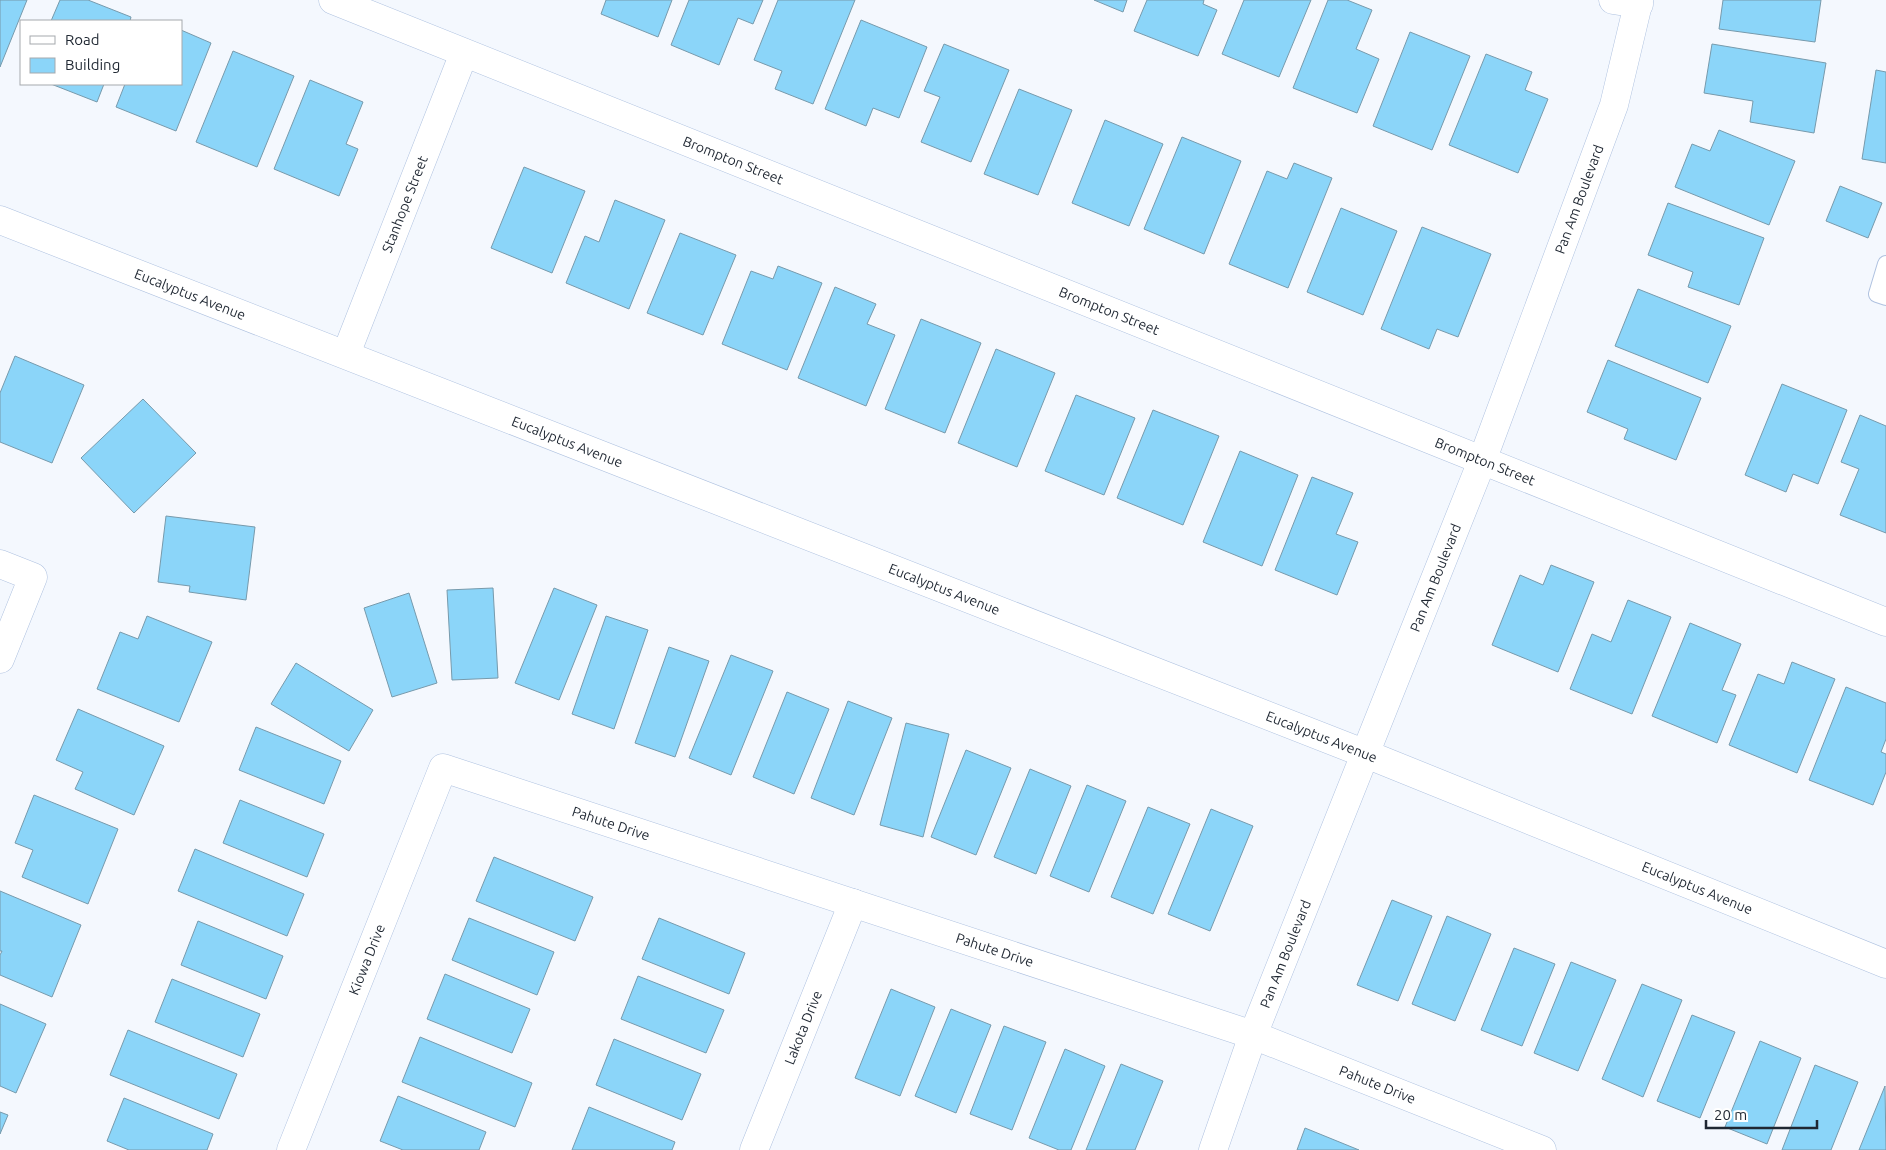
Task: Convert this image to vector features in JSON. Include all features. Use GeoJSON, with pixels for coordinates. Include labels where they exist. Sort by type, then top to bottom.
{"type":"FeatureCollection","features":[{"type":"Feature","properties":{"kind":"street","name":"Brompton Street"},"geometry":{"type":"LineString","coordinates":[[333,0],[1886,622]]}},
{"type":"Feature","properties":{"kind":"street","name":"Pan Am Boulevard"},"geometry":{"type":"LineString","coordinates":[[1213,1150],[1253,1035],[1482,461],[1614,106],[1630,1]]}},
{"type":"Feature","properties":{"kind":"street","name":"Stanhope Street"},"geometry":{"type":"LineString","coordinates":[[346,354],[464,53]]}},
{"type":"Feature","properties":{"kind":"street","name":"Eucalyptus Avenue"},"geometry":{"type":"LineString","coordinates":[[0,220],[1366,754],[1886,964]]}},
{"type":"Feature","properties":{"kind":"street"},"geometry":{"type":"LineString","coordinates":[[0,564],[33,577],[0,659]]}},
{"type":"Feature","properties":{"kind":"street","name":"Pahute Drive"},"geometry":{"type":"LineString","coordinates":[[443,768],[1253,1035],[1542,1150]]}},
{"type":"Feature","properties":{"kind":"street","name":"Kiowa Drive"},"geometry":{"type":"LineString","coordinates":[[291,1150],[443,768]]}},
{"type":"Feature","properties":{"kind":"street","name":"Lakota Drive"},"geometry":{"type":"LineString","coordinates":[[754,1150],[854,904]]}},
{"type":"Feature","properties":{"kind":"lane"},"geometry":{"type":"LineString","coordinates":[[1886,264],[1877,294],[1886,297]]}},
{"type":"Feature","properties":{"kind":"building"},"geometry":{"type":"Polygon","coordinates":[[[0,0],[27,0],[0,67],[0,0]]]}},
{"type":"Feature","properties":{"kind":"building"},"geometry":{"type":"Polygon","coordinates":[[[60,0],[88,0],[131,17],[130,20],[51,20],[60,0]]]}},
{"type":"Feature","properties":{"kind":"building"},"geometry":{"type":"Polygon","coordinates":[[[606,0],[672,0],[658,37],[601,14],[606,0]]]}},
{"type":"Feature","properties":{"kind":"building"},"geometry":{"type":"Polygon","coordinates":[[[689,0],[763,0],[753,24],[738,18],[719,65],[671,45],[689,0]]]}},
{"type":"Feature","properties":{"kind":"building"},"geometry":{"type":"Polygon","coordinates":[[[778,0],[855,0],[813,104],[775,89],[782,71],[754,60],[778,0]]]}},
{"type":"Feature","properties":{"kind":"building"},"geometry":{"type":"Polygon","coordinates":[[[1094,0],[1127,0],[1123,12],[1094,0]]]}},
{"type":"Feature","properties":{"kind":"building"},"geometry":{"type":"Polygon","coordinates":[[[1147,0],[1204,0],[1203,4],[1217,10],[1198,56],[1134,31],[1147,0]]]}},
{"type":"Feature","properties":{"kind":"building"},"geometry":{"type":"Polygon","coordinates":[[[1244,0],[1311,0],[1279,77],[1222,54],[1244,0]]]}},
{"type":"Feature","properties":{"kind":"building"},"geometry":{"type":"Polygon","coordinates":[[[1328,0],[1347,0],[1372,10],[1356,49],[1379,59],[1357,113],[1293,88],[1328,0]]]}},
{"type":"Feature","properties":{"kind":"building"},"geometry":{"type":"Polygon","coordinates":[[[1723,0],[1821,0],[1815,42],[1719,29],[1723,0]]]}},
{"type":"Feature","properties":{"kind":"building"},"geometry":{"type":"Polygon","coordinates":[[[861,20],[927,47],[899,118],[873,108],[866,126],[825,109],[861,20]]]}},
{"type":"Feature","properties":{"kind":"building"},"geometry":{"type":"Polygon","coordinates":[[[182,30],[211,43],[176,131],[116,107],[125,85],[182,85],[182,30]]]}},
{"type":"Feature","properties":{"kind":"building"},"geometry":{"type":"Polygon","coordinates":[[[1410,32],[1470,56],[1432,150],[1373,126],[1410,32]]]}},
{"type":"Feature","properties":{"kind":"building"},"geometry":{"type":"Polygon","coordinates":[[[944,44],[1009,70],[971,162],[921,142],[940,97],[924,91],[944,44]]]}},
{"type":"Feature","properties":{"kind":"building"},"geometry":{"type":"Polygon","coordinates":[[[1712,44],[1826,63],[1814,133],[1750,122],[1753,101],[1704,93],[1712,44]]]}},
{"type":"Feature","properties":{"kind":"building"},"geometry":{"type":"Polygon","coordinates":[[[233,51],[294,76],[257,167],[196,142],[233,51]]]}},
{"type":"Feature","properties":{"kind":"building"},"geometry":{"type":"Polygon","coordinates":[[[1486,54],[1532,72],[1525,90],[1548,99],[1518,173],[1449,145],[1486,54]]]}},
{"type":"Feature","properties":{"kind":"building"},"geometry":{"type":"Polygon","coordinates":[[[1876,70],[1886,72],[1886,163],[1862,159],[1876,70]]]}},
{"type":"Feature","properties":{"kind":"building"},"geometry":{"type":"Polygon","coordinates":[[[310,80],[363,102],[346,144],[358,149],[339,196],[274,169],[310,80]]]}},
{"type":"Feature","properties":{"kind":"building"},"geometry":{"type":"Polygon","coordinates":[[[54,85],[104,85],[97,102],[54,85]]]}},
{"type":"Feature","properties":{"kind":"building"},"geometry":{"type":"Polygon","coordinates":[[[1019,89],[1072,110],[1038,195],[984,174],[1019,89]]]}},
{"type":"Feature","properties":{"kind":"building"},"geometry":{"type":"Polygon","coordinates":[[[1105,120],[1163,144],[1129,226],[1072,203],[1105,120]]]}},
{"type":"Feature","properties":{"kind":"building"},"geometry":{"type":"Polygon","coordinates":[[[1719,130],[1795,161],[1769,225],[1675,187],[1692,144],[1710,151],[1719,130]]]}},
{"type":"Feature","properties":{"kind":"building"},"geometry":{"type":"Polygon","coordinates":[[[1182,137],[1241,161],[1204,254],[1144,229],[1182,137]]]}},
{"type":"Feature","properties":{"kind":"building"},"geometry":{"type":"Polygon","coordinates":[[[1294,163],[1332,178],[1288,288],[1229,264],[1267,171],[1287,179],[1294,163]]]}},
{"type":"Feature","properties":{"kind":"building"},"geometry":{"type":"Polygon","coordinates":[[[524,167],[585,191],[552,273],[491,248],[524,167]]]}},
{"type":"Feature","properties":{"kind":"building"},"geometry":{"type":"Polygon","coordinates":[[[1840,186],[1882,203],[1868,238],[1826,221],[1840,186]]]}},
{"type":"Feature","properties":{"kind":"building"},"geometry":{"type":"Polygon","coordinates":[[[615,200],[665,220],[629,309],[566,283],[585,236],[599,242],[615,200]]]}},
{"type":"Feature","properties":{"kind":"building"},"geometry":{"type":"Polygon","coordinates":[[[1668,203],[1764,238],[1739,305],[1688,287],[1693,272],[1648,255],[1668,203]]]}},
{"type":"Feature","properties":{"kind":"building"},"geometry":{"type":"Polygon","coordinates":[[[1341,208],[1397,231],[1363,315],[1307,292],[1341,208]]]}},
{"type":"Feature","properties":{"kind":"building"},"geometry":{"type":"Polygon","coordinates":[[[1422,227],[1491,254],[1458,337],[1437,329],[1429,349],[1381,329],[1422,227]]]}},
{"type":"Feature","properties":{"kind":"building"},"geometry":{"type":"Polygon","coordinates":[[[680,233],[736,255],[703,335],[647,313],[680,233]]]}},
{"type":"Feature","properties":{"kind":"building"},"geometry":{"type":"Polygon","coordinates":[[[778,266],[822,283],[787,370],[722,344],[751,271],[773,279],[778,266]]]}},
{"type":"Feature","properties":{"kind":"building"},"geometry":{"type":"Polygon","coordinates":[[[835,287],[876,304],[867,324],[895,335],[866,406],[798,378],[835,287]]]}},
{"type":"Feature","properties":{"kind":"building"},"geometry":{"type":"Polygon","coordinates":[[[1638,289],[1731,326],[1708,383],[1615,346],[1638,289]]]}},
{"type":"Feature","properties":{"kind":"building"},"geometry":{"type":"Polygon","coordinates":[[[921,319],[981,343],[945,433],[885,409],[921,319]]]}},
{"type":"Feature","properties":{"kind":"building"},"geometry":{"type":"Polygon","coordinates":[[[996,349],[1055,373],[1017,467],[958,443],[996,349]]]}},
{"type":"Feature","properties":{"kind":"building"},"geometry":{"type":"Polygon","coordinates":[[[15,356],[84,385],[52,463],[0,442],[0,393],[15,356]]]}},
{"type":"Feature","properties":{"kind":"building"},"geometry":{"type":"Polygon","coordinates":[[[1608,360],[1701,398],[1676,460],[1624,439],[1628,429],[1587,412],[1608,360]]]}},
{"type":"Feature","properties":{"kind":"building"},"geometry":{"type":"Polygon","coordinates":[[[1782,384],[1847,410],[1818,484],[1793,474],[1786,492],[1745,475],[1782,384]]]}},
{"type":"Feature","properties":{"kind":"building"},"geometry":{"type":"Polygon","coordinates":[[[1076,395],[1135,418],[1104,495],[1045,471],[1076,395]]]}},
{"type":"Feature","properties":{"kind":"building"},"geometry":{"type":"Polygon","coordinates":[[[143,399],[196,453],[134,513],[81,458],[143,399]]]}},
{"type":"Feature","properties":{"kind":"building"},"geometry":{"type":"Polygon","coordinates":[[[1153,410],[1219,436],[1183,525],[1117,498],[1153,410]]]}},
{"type":"Feature","properties":{"kind":"building"},"geometry":{"type":"Polygon","coordinates":[[[1860,415],[1886,426],[1886,533],[1840,515],[1859,469],[1841,462],[1860,415]]]}},
{"type":"Feature","properties":{"kind":"building"},"geometry":{"type":"Polygon","coordinates":[[[1240,451],[1298,475],[1262,566],[1203,542],[1240,451]]]}},
{"type":"Feature","properties":{"kind":"building"},"geometry":{"type":"Polygon","coordinates":[[[1312,477],[1353,493],[1336,534],[1358,542],[1337,595],[1275,570],[1312,477]]]}},
{"type":"Feature","properties":{"kind":"building"},"geometry":{"type":"Polygon","coordinates":[[[166,516],[255,527],[246,600],[189,592],[190,586],[158,582],[166,516]]]}},
{"type":"Feature","properties":{"kind":"building"},"geometry":{"type":"Polygon","coordinates":[[[1551,565],[1594,582],[1558,672],[1492,645],[1520,575],[1543,585],[1551,565]]]}},
{"type":"Feature","properties":{"kind":"building"},"geometry":{"type":"Polygon","coordinates":[[[493,588],[498,678],[452,680],[447,590],[493,588]]]}},
{"type":"Feature","properties":{"kind":"building"},"geometry":{"type":"Polygon","coordinates":[[[554,588],[597,605],[559,700],[515,683],[554,588]]]}},
{"type":"Feature","properties":{"kind":"building"},"geometry":{"type":"Polygon","coordinates":[[[409,593],[437,683],[392,697],[364,608],[409,593]]]}},
{"type":"Feature","properties":{"kind":"building"},"geometry":{"type":"Polygon","coordinates":[[[1628,600],[1671,617],[1632,714],[1570,689],[1592,634],[1611,642],[1628,600]]]}},
{"type":"Feature","properties":{"kind":"building"},"geometry":{"type":"Polygon","coordinates":[[[147,616],[212,642],[179,722],[97,689],[120,632],[138,639],[147,616]]]}},
{"type":"Feature","properties":{"kind":"building"},"geometry":{"type":"Polygon","coordinates":[[[606,616],[648,630],[614,729],[572,714],[606,616]]]}},
{"type":"Feature","properties":{"kind":"building"},"geometry":{"type":"Polygon","coordinates":[[[1690,623],[1741,644],[1722,690],[1736,695],[1717,743],[1652,716],[1690,623]]]}},
{"type":"Feature","properties":{"kind":"building"},"geometry":{"type":"Polygon","coordinates":[[[669,647],[709,661],[675,757],[635,743],[669,647]]]}},
{"type":"Feature","properties":{"kind":"building"},"geometry":{"type":"Polygon","coordinates":[[[731,655],[773,671],[731,775],[689,758],[731,655]]]}},
{"type":"Feature","properties":{"kind":"building"},"geometry":{"type":"Polygon","coordinates":[[[1792,662],[1835,679],[1797,773],[1729,745],[1758,674],[1784,684],[1792,662]]]}},
{"type":"Feature","properties":{"kind":"building"},"geometry":{"type":"Polygon","coordinates":[[[296,663],[373,710],[349,751],[271,704],[296,663]]]}},
{"type":"Feature","properties":{"kind":"building"},"geometry":{"type":"Polygon","coordinates":[[[1846,687],[1886,703],[1886,739],[1881,752],[1886,754],[1886,772],[1873,805],[1809,780],[1846,687]]]}},
{"type":"Feature","properties":{"kind":"building"},"geometry":{"type":"Polygon","coordinates":[[[787,692],[829,709],[794,794],[753,777],[787,692]]]}},
{"type":"Feature","properties":{"kind":"building"},"geometry":{"type":"Polygon","coordinates":[[[848,701],[892,718],[854,815],[811,798],[848,701]]]}},
{"type":"Feature","properties":{"kind":"building"},"geometry":{"type":"Polygon","coordinates":[[[78,709],[164,746],[134,815],[75,789],[83,772],[56,760],[78,709]]]}},
{"type":"Feature","properties":{"kind":"building"},"geometry":{"type":"Polygon","coordinates":[[[906,723],[949,734],[923,837],[880,825],[906,723]]]}},
{"type":"Feature","properties":{"kind":"building"},"geometry":{"type":"Polygon","coordinates":[[[256,727],[341,761],[324,804],[239,770],[256,727]]]}},
{"type":"Feature","properties":{"kind":"building"},"geometry":{"type":"Polygon","coordinates":[[[966,750],[1011,768],[976,855],[931,837],[966,750]]]}},
{"type":"Feature","properties":{"kind":"building"},"geometry":{"type":"Polygon","coordinates":[[[1030,769],[1071,786],[1036,874],[994,857],[1030,769]]]}},
{"type":"Feature","properties":{"kind":"building"},"geometry":{"type":"Polygon","coordinates":[[[1087,785],[1126,801],[1089,892],[1050,876],[1087,785]]]}},
{"type":"Feature","properties":{"kind":"building"},"geometry":{"type":"Polygon","coordinates":[[[34,795],[118,829],[88,904],[22,877],[33,850],[15,843],[34,795]]]}},
{"type":"Feature","properties":{"kind":"building"},"geometry":{"type":"Polygon","coordinates":[[[240,800],[324,834],[307,877],[223,843],[240,800]]]}},
{"type":"Feature","properties":{"kind":"building"},"geometry":{"type":"Polygon","coordinates":[[[1148,807],[1190,824],[1153,914],[1111,897],[1148,807]]]}},
{"type":"Feature","properties":{"kind":"building"},"geometry":{"type":"Polygon","coordinates":[[[1211,809],[1253,826],[1210,931],[1168,914],[1211,809]]]}},
{"type":"Feature","properties":{"kind":"building"},"geometry":{"type":"Polygon","coordinates":[[[195,849],[304,894],[287,936],[178,891],[195,849]]]}},
{"type":"Feature","properties":{"kind":"building"},"geometry":{"type":"Polygon","coordinates":[[[494,857],[593,897],[575,941],[476,901],[494,857]]]}},
{"type":"Feature","properties":{"kind":"building"},"geometry":{"type":"Polygon","coordinates":[[[0,891],[81,925],[52,997],[0,975],[0,955],[2,951],[0,951],[0,891]]]}},
{"type":"Feature","properties":{"kind":"building"},"geometry":{"type":"Polygon","coordinates":[[[1392,900],[1432,916],[1398,1001],[1357,985],[1392,900]]]}},
{"type":"Feature","properties":{"kind":"building"},"geometry":{"type":"Polygon","coordinates":[[[1447,916],[1491,934],[1455,1021],[1412,1004],[1447,916]]]}},
{"type":"Feature","properties":{"kind":"building"},"geometry":{"type":"Polygon","coordinates":[[[469,918],[554,952],[537,995],[452,960],[469,918]]]}},
{"type":"Feature","properties":{"kind":"building"},"geometry":{"type":"Polygon","coordinates":[[[659,918],[745,953],[729,994],[642,959],[659,918]]]}},
{"type":"Feature","properties":{"kind":"building"},"geometry":{"type":"Polygon","coordinates":[[[198,921],[283,956],[266,999],[181,965],[198,921]]]}},
{"type":"Feature","properties":{"kind":"building"},"geometry":{"type":"Polygon","coordinates":[[[1514,948],[1555,964],[1522,1046],[1481,1030],[1514,948]]]}},
{"type":"Feature","properties":{"kind":"building"},"geometry":{"type":"Polygon","coordinates":[[[1571,962],[1616,980],[1578,1071],[1534,1053],[1571,962]]]}},
{"type":"Feature","properties":{"kind":"building"},"geometry":{"type":"Polygon","coordinates":[[[445,974],[530,1009],[512,1053],[427,1019],[445,974]]]}},
{"type":"Feature","properties":{"kind":"building"},"geometry":{"type":"Polygon","coordinates":[[[638,976],[724,1010],[706,1053],[621,1019],[638,976]]]}},
{"type":"Feature","properties":{"kind":"building"},"geometry":{"type":"Polygon","coordinates":[[[172,979],[260,1014],[243,1057],[155,1022],[172,979]]]}},
{"type":"Feature","properties":{"kind":"building"},"geometry":{"type":"Polygon","coordinates":[[[1642,984],[1682,1000],[1643,1097],[1602,1079],[1642,984]]]}},
{"type":"Feature","properties":{"kind":"building"},"geometry":{"type":"Polygon","coordinates":[[[891,989],[935,1007],[900,1096],[855,1078],[891,989]]]}},
{"type":"Feature","properties":{"kind":"building"},"geometry":{"type":"Polygon","coordinates":[[[0,1004],[46,1024],[16,1093],[0,1086],[0,1004]]]}},
{"type":"Feature","properties":{"kind":"building"},"geometry":{"type":"Polygon","coordinates":[[[951,1009],[991,1025],[956,1113],[915,1096],[951,1009]]]}},
{"type":"Feature","properties":{"kind":"building"},"geometry":{"type":"Polygon","coordinates":[[[1692,1015],[1735,1032],[1700,1118],[1657,1101],[1692,1015]]]}},
{"type":"Feature","properties":{"kind":"building"},"geometry":{"type":"Polygon","coordinates":[[[1004,1026],[1046,1042],[1012,1130],[970,1114],[1004,1026]]]}},
{"type":"Feature","properties":{"kind":"building"},"geometry":{"type":"Polygon","coordinates":[[[128,1030],[237,1074],[219,1119],[110,1075],[128,1030]]]}},
{"type":"Feature","properties":{"kind":"building"},"geometry":{"type":"Polygon","coordinates":[[[420,1037],[532,1083],[515,1127],[402,1082],[420,1037]]]}},
{"type":"Feature","properties":{"kind":"building"},"geometry":{"type":"Polygon","coordinates":[[[614,1039],[701,1074],[682,1120],[596,1085],[614,1039]]]}},
{"type":"Feature","properties":{"kind":"building"},"geometry":{"type":"Polygon","coordinates":[[[1760,1041],[1801,1058],[1767,1144],[1725,1127],[1760,1041]]]}},
{"type":"Feature","properties":{"kind":"building"},"geometry":{"type":"Polygon","coordinates":[[[1065,1049],[1105,1066],[1071,1150],[1059,1150],[1029,1138],[1065,1049]]]}},
{"type":"Feature","properties":{"kind":"building"},"geometry":{"type":"Polygon","coordinates":[[[1121,1064],[1163,1081],[1135,1150],[1086,1150],[1121,1064]]]}},
{"type":"Feature","properties":{"kind":"building"},"geometry":{"type":"Polygon","coordinates":[[[1815,1065],[1858,1082],[1831,1150],[1782,1150],[1815,1065]]]}},
{"type":"Feature","properties":{"kind":"building"},"geometry":{"type":"Polygon","coordinates":[[[1885,1086],[1886,1150],[1859,1150],[1885,1086]]]}},
{"type":"Feature","properties":{"kind":"building"},"geometry":{"type":"Polygon","coordinates":[[[398,1096],[486,1132],[479,1150],[403,1150],[380,1141],[398,1096]]]}},
{"type":"Feature","properties":{"kind":"building"},"geometry":{"type":"Polygon","coordinates":[[[124,1098],[213,1134],[207,1150],[129,1150],[107,1141],[124,1098]]]}},
{"type":"Feature","properties":{"kind":"building"},"geometry":{"type":"Polygon","coordinates":[[[589,1107],[675,1142],[672,1150],[572,1150],[589,1107]]]}},
{"type":"Feature","properties":{"kind":"building"},"geometry":{"type":"Polygon","coordinates":[[[0,1112],[8,1115],[0,1134],[0,1112]]]}},
{"type":"Feature","properties":{"kind":"building"},"geometry":{"type":"Polygon","coordinates":[[[1305,1128],[1359,1150],[1297,1150],[1305,1128]]]}}]}
